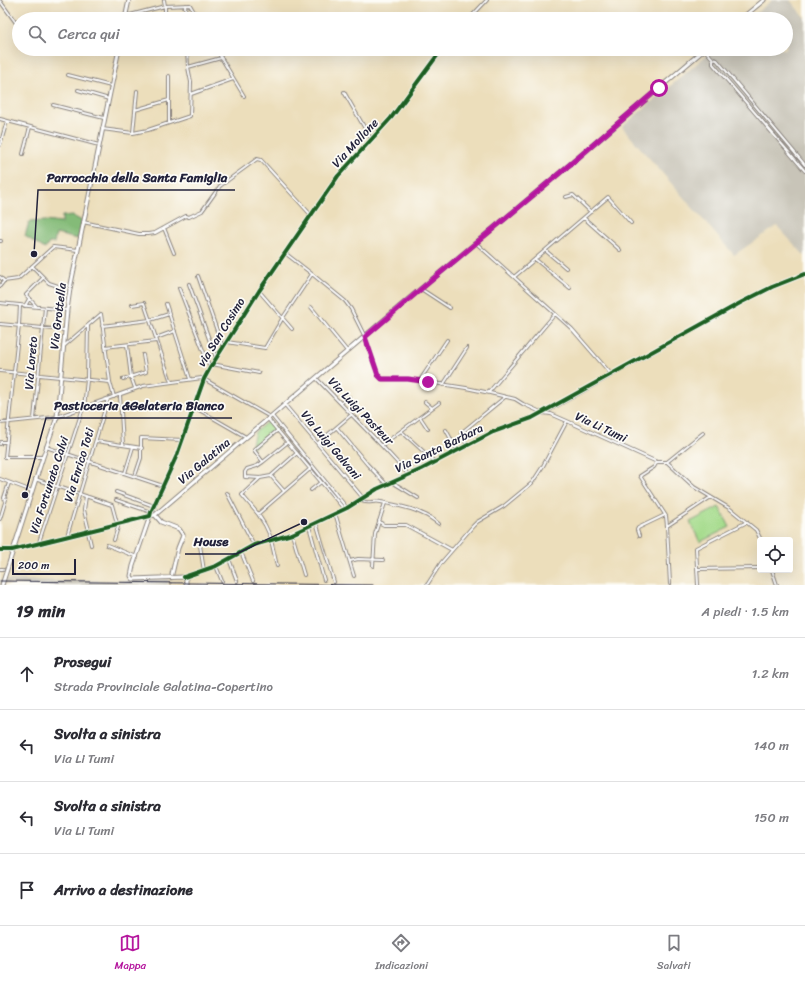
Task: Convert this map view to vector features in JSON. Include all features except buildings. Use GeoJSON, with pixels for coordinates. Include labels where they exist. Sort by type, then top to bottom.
{"type":"FeatureCollection","features":[{"type":"Feature","properties":{"kind":"street"},"geometry":{"type":"LineString","coordinates":[[126,12],[129,0]]}},
{"type":"Feature","properties":{"kind":"street"},"geometry":{"type":"LineString","coordinates":[[164,0],[165,12]]}},
{"type":"Feature","properties":{"kind":"street"},"geometry":{"type":"LineString","coordinates":[[476,12],[487,0]]}},
{"type":"Feature","properties":{"kind":"street"},"geometry":{"type":"LineString","coordinates":[[749,12],[764,0]]}},
{"type":"Feature","properties":{"kind":"street"},"geometry":{"type":"LineString","coordinates":[[0,1],[12,17]]}},
{"type":"Feature","properties":{"kind":"street"},"geometry":{"type":"LineString","coordinates":[[145,12],[165,6],[185,5],[190,5],[194,12]]}},
{"type":"Feature","properties":{"kind":"street"},"geometry":{"type":"LineString","coordinates":[[185,5],[186,12]]}},
{"type":"Feature","properties":{"kind":"street","name":"Via Grottella"},"geometry":{"type":"LineString","coordinates":[[2,583],[35,479],[57,417],[64,330],[70,287],[117,56]]}},
{"type":"Feature","properties":{"kind":"street"},"geometry":{"type":"LineString","coordinates":[[102,129],[133,133],[148,130],[190,116],[191,82],[187,56]]}},
{"type":"Feature","properties":{"kind":"street","name":"Via Mollone"},"geometry":{"type":"LineString","coordinates":[[285,253],[338,176],[391,118],[437,56]]}},
{"type":"Feature","properties":{"kind":"street","name":"Via Galatina"},"geometry":{"type":"LineString","coordinates":[[12,550],[155,515],[580,156],[696,56]]}},
{"type":"Feature","properties":{"kind":"street"},"geometry":{"type":"LineString","coordinates":[[710,56],[713,64],[805,172]]}},
{"type":"Feature","properties":{"kind":"street"},"geometry":{"type":"LineString","coordinates":[[188,67],[221,58],[244,96]]}},
{"type":"Feature","properties":{"kind":"street"},"geometry":{"type":"LineString","coordinates":[[712,59],[717,60],[805,165]]}},
{"type":"Feature","properties":{"kind":"street"},"geometry":{"type":"LineString","coordinates":[[68,75],[111,86]]}},
{"type":"Feature","properties":{"kind":"street"},"geometry":{"type":"LineString","coordinates":[[168,123],[169,76]]}},
{"type":"Feature","properties":{"kind":"street"},"geometry":{"type":"LineString","coordinates":[[191,94],[234,79]]}},
{"type":"Feature","properties":{"kind":"street"},"geometry":{"type":"LineString","coordinates":[[78,90],[109,99]]}},
{"type":"Feature","properties":{"kind":"street"},"geometry":{"type":"LineString","coordinates":[[133,133],[136,91]]}},
{"type":"Feature","properties":{"kind":"street"},"geometry":{"type":"LineString","coordinates":[[344,92],[371,139]]}},
{"type":"Feature","properties":{"kind":"street"},"geometry":{"type":"LineString","coordinates":[[135,110],[169,100]]}},
{"type":"Feature","properties":{"kind":"street"},"geometry":{"type":"LineString","coordinates":[[54,105],[104,118]]}},
{"type":"Feature","properties":{"kind":"street"},"geometry":{"type":"LineString","coordinates":[[0,119],[99,145]]}},
{"type":"Feature","properties":{"kind":"street"},"geometry":{"type":"LineString","coordinates":[[0,145],[7,120]]}},
{"type":"Feature","properties":{"kind":"street"},"geometry":{"type":"LineString","coordinates":[[23,154],[30,127]]}},
{"type":"Feature","properties":{"kind":"street"},"geometry":{"type":"LineString","coordinates":[[83,222],[125,231],[148,234],[155,233],[186,216],[189,217],[202,211],[220,186],[257,159],[260,160],[311,215]]}},
{"type":"Feature","properties":{"kind":"street"},"geometry":{"type":"LineString","coordinates":[[566,197],[574,195],[591,212]]}},
{"type":"Feature","properties":{"kind":"street"},"geometry":{"type":"LineString","coordinates":[[514,277],[608,197],[632,223]]}},
{"type":"Feature","properties":{"kind":"street"},"geometry":{"type":"LineString","coordinates":[[584,218],[620,250]]}},
{"type":"Feature","properties":{"kind":"street"},"geometry":{"type":"LineString","coordinates":[[164,228],[174,253]]}},
{"type":"Feature","properties":{"kind":"street"},"geometry":{"type":"LineString","coordinates":[[476,243],[572,329],[612,375]]}},
{"type":"Feature","properties":{"kind":"street"},"geometry":{"type":"LineString","coordinates":[[0,286],[4,281],[18,279],[53,247],[78,250]]}},
{"type":"Feature","properties":{"kind":"street"},"geometry":{"type":"LineString","coordinates":[[546,250],[566,268]]}},
{"type":"Feature","properties":{"kind":"street"},"geometry":{"type":"LineString","coordinates":[[285,253],[345,301],[351,309],[365,337]]}},
{"type":"Feature","properties":{"kind":"street","name":"via San Cosimo"},"geometry":{"type":"LineString","coordinates":[[150,516],[183,440],[204,379],[212,364],[285,253]]}},
{"type":"Feature","properties":{"kind":"street"},"geometry":{"type":"LineString","coordinates":[[535,259],[570,288]]}},
{"type":"Feature","properties":{"kind":"street"},"geometry":{"type":"LineString","coordinates":[[32,266],[49,283],[58,286]]}},
{"type":"Feature","properties":{"kind":"street"},"geometry":{"type":"LineString","coordinates":[[227,342],[265,348],[312,274]]}},
{"type":"Feature","properties":{"kind":"street"},"geometry":{"type":"LineString","coordinates":[[543,413],[748,299],[772,287],[805,274]]}},
{"type":"Feature","properties":{"kind":"street"},"geometry":{"type":"LineString","coordinates":[[198,276],[223,348]]}},
{"type":"Feature","properties":{"kind":"street"},"geometry":{"type":"LineString","coordinates":[[0,277],[4,281]]}},
{"type":"Feature","properties":{"kind":"street"},"geometry":{"type":"LineString","coordinates":[[37,307],[26,295],[43,278]]}},
{"type":"Feature","properties":{"kind":"street"},"geometry":{"type":"LineString","coordinates":[[190,284],[216,358]]}},
{"type":"Feature","properties":{"kind":"street"},"geometry":{"type":"LineString","coordinates":[[179,288],[210,368]]}},
{"type":"Feature","properties":{"kind":"street"},"geometry":{"type":"LineString","coordinates":[[421,289],[450,308]]}},
{"type":"Feature","properties":{"kind":"street"},"geometry":{"type":"LineString","coordinates":[[259,291],[292,329]]}},
{"type":"Feature","properties":{"kind":"street"},"geometry":{"type":"LineString","coordinates":[[25,306],[29,299]]}},
{"type":"Feature","properties":{"kind":"street"},"geometry":{"type":"LineString","coordinates":[[0,303],[67,310]]}},
{"type":"Feature","properties":{"kind":"street"},"geometry":{"type":"LineString","coordinates":[[132,305],[144,303],[171,382]]}},
{"type":"Feature","properties":{"kind":"street"},"geometry":{"type":"LineString","coordinates":[[166,304],[190,379]]}},
{"type":"Feature","properties":{"kind":"street"},"geometry":{"type":"LineString","coordinates":[[20,305],[5,457],[43,457]]}},
{"type":"Feature","properties":{"kind":"street"},"geometry":{"type":"LineString","coordinates":[[311,307],[347,352]]}},
{"type":"Feature","properties":{"kind":"street","name":"Via Loreto"},"geometry":{"type":"LineString","coordinates":[[34,420],[45,308]]}},
{"type":"Feature","properties":{"kind":"street"},"geometry":{"type":"LineString","coordinates":[[63,346],[101,314],[110,382],[114,396]]}},
{"type":"Feature","properties":{"kind":"street"},"geometry":{"type":"LineString","coordinates":[[102,326],[150,320],[169,314]]}},
{"type":"Feature","properties":{"kind":"street"},"geometry":{"type":"LineString","coordinates":[[489,392],[555,314]]}},
{"type":"Feature","properties":{"kind":"street"},"geometry":{"type":"LineString","coordinates":[[0,324],[64,330]]}},
{"type":"Feature","properties":{"kind":"street","name":"Via Fortunato Calvi"},"geometry":{"type":"LineString","coordinates":[[39,544],[84,408],[87,380],[88,325]]}},
{"type":"Feature","properties":{"kind":"street"},"geometry":{"type":"LineString","coordinates":[[105,347],[156,340],[175,331]]}},
{"type":"Feature","properties":{"kind":"street","name":"Via Li Tumi"},"geometry":{"type":"LineString","coordinates":[[365,337],[378,375],[382,379],[420,380],[489,392],[515,399],[543,413],[551,414],[657,462],[667,462]]}},
{"type":"Feature","properties":{"kind":"street"},"geometry":{"type":"LineString","coordinates":[[420,380],[447,340]]}},
{"type":"Feature","properties":{"kind":"street"},"geometry":{"type":"LineString","coordinates":[[127,345],[131,377],[135,388]]}},
{"type":"Feature","properties":{"kind":"street"},"geometry":{"type":"LineString","coordinates":[[443,385],[467,348]]}},
{"type":"Feature","properties":{"kind":"street"},"geometry":{"type":"LineString","coordinates":[[123,379],[146,372],[143,355]]}},
{"type":"Feature","properties":{"kind":"street"},"geometry":{"type":"LineString","coordinates":[[212,364],[259,373]]}},
{"type":"Feature","properties":{"kind":"street"},"geometry":{"type":"LineString","coordinates":[[0,371],[110,382]]}},
{"type":"Feature","properties":{"kind":"street"},"geometry":{"type":"LineString","coordinates":[[0,423],[57,417],[135,388],[202,378],[270,417],[348,508]]}},
{"type":"Feature","properties":{"kind":"street","name":"Via Luigi Pasteur"},"geometry":{"type":"LineString","coordinates":[[316,378],[408,474]]}},
{"type":"Feature","properties":{"kind":"street"},"geometry":{"type":"LineString","coordinates":[[120,394],[123,445]]}},
{"type":"Feature","properties":{"kind":"street"},"geometry":{"type":"LineString","coordinates":[[341,403],[349,397]]}},
{"type":"Feature","properties":{"kind":"street"},"geometry":{"type":"LineString","coordinates":[[467,445],[461,433],[505,397]]}},
{"type":"Feature","properties":{"kind":"street","name":"Via Enrico Toti"},"geometry":{"type":"LineString","coordinates":[[66,537],[108,399]]}},
{"type":"Feature","properties":{"kind":"street"},"geometry":{"type":"LineString","coordinates":[[425,402],[432,408]]}},
{"type":"Feature","properties":{"kind":"street"},"geometry":{"type":"LineString","coordinates":[[382,446],[439,403]]}},
{"type":"Feature","properties":{"kind":"street","name":"Via Luigi Galvani"},"geometry":{"type":"LineString","coordinates":[[285,405],[363,498]]}},
{"type":"Feature","properties":{"kind":"street"},"geometry":{"type":"LineString","coordinates":[[194,407],[246,437]]}},
{"type":"Feature","properties":{"kind":"street","name":"Via Santa Barbara"},"geometry":{"type":"LineString","coordinates":[[184,577],[216,566],[254,545],[292,534],[348,508],[386,484],[435,462],[493,432],[543,413]]}},
{"type":"Feature","properties":{"kind":"street"},"geometry":{"type":"LineString","coordinates":[[318,444],[351,415]]}},
{"type":"Feature","properties":{"kind":"street"},"geometry":{"type":"LineString","coordinates":[[270,417],[278,430],[344,509]]}},
{"type":"Feature","properties":{"kind":"street"},"geometry":{"type":"LineString","coordinates":[[420,417],[428,429]]}},
{"type":"Feature","properties":{"kind":"street"},"geometry":{"type":"LineString","coordinates":[[427,585],[441,563],[477,522],[504,506],[532,483],[543,466],[567,421]]}},
{"type":"Feature","properties":{"kind":"street"},"geometry":{"type":"LineString","coordinates":[[337,428],[386,484]]}},
{"type":"Feature","properties":{"kind":"street"},"geometry":{"type":"LineString","coordinates":[[264,462],[254,450],[278,430]]}},
{"type":"Feature","properties":{"kind":"street"},"geometry":{"type":"LineString","coordinates":[[446,430],[457,450]]}},
{"type":"Feature","properties":{"kind":"street"},"geometry":{"type":"LineString","coordinates":[[401,431],[435,462]]}},
{"type":"Feature","properties":{"kind":"street"},"geometry":{"type":"LineString","coordinates":[[703,433],[667,462],[691,484],[729,508],[747,522],[756,530],[760,537]]}},
{"type":"Feature","properties":{"kind":"street"},"geometry":{"type":"LineString","coordinates":[[134,476],[141,458],[141,438],[183,440]]}},
{"type":"Feature","properties":{"kind":"street"},"geometry":{"type":"LineString","coordinates":[[96,441],[142,448]]}},
{"type":"Feature","properties":{"kind":"street"},"geometry":{"type":"LineString","coordinates":[[0,443],[7,442]]}},
{"type":"Feature","properties":{"kind":"street"},"geometry":{"type":"LineString","coordinates":[[288,442],[264,462],[247,469],[244,472],[245,478],[271,476],[297,453]]}},
{"type":"Feature","properties":{"kind":"street"},"geometry":{"type":"LineString","coordinates":[[125,473],[133,447]]}},
{"type":"Feature","properties":{"kind":"street"},"geometry":{"type":"LineString","coordinates":[[46,448],[163,486]]}},
{"type":"Feature","properties":{"kind":"street"},"geometry":{"type":"LineString","coordinates":[[657,462],[654,467],[640,476],[665,515],[670,584]]}},
{"type":"Feature","properties":{"kind":"street"},"geometry":{"type":"LineString","coordinates":[[258,514],[310,469]]}},
{"type":"Feature","properties":{"kind":"street"},"geometry":{"type":"LineString","coordinates":[[271,476],[284,491]]}},
{"type":"Feature","properties":{"kind":"street"},"geometry":{"type":"LineString","coordinates":[[260,478],[242,495],[265,525],[271,540],[277,566]]}},
{"type":"Feature","properties":{"kind":"street"},"geometry":{"type":"LineString","coordinates":[[0,479],[32,491]]}},
{"type":"Feature","properties":{"kind":"street"},"geometry":{"type":"LineString","coordinates":[[35,479],[112,505],[118,527],[114,540]]}},
{"type":"Feature","properties":{"kind":"street"},"geometry":{"type":"LineString","coordinates":[[311,490],[321,482]]}},
{"type":"Feature","properties":{"kind":"street"},"geometry":{"type":"LineString","coordinates":[[392,482],[418,498]]}},
{"type":"Feature","properties":{"kind":"street"},"geometry":{"type":"LineString","coordinates":[[0,519],[6,499],[4,498],[9,483]]}},
{"type":"Feature","properties":{"kind":"street"},"geometry":{"type":"LineString","coordinates":[[116,492],[154,506]]}},
{"type":"Feature","properties":{"kind":"street"},"geometry":{"type":"LineString","coordinates":[[227,493],[254,545]]}},
{"type":"Feature","properties":{"kind":"street"},"geometry":{"type":"LineString","coordinates":[[86,496],[84,510],[91,545]]}},
{"type":"Feature","properties":{"kind":"street"},"geometry":{"type":"LineString","coordinates":[[667,526],[711,497]]}},
{"type":"Feature","properties":{"kind":"street"},"geometry":{"type":"LineString","coordinates":[[116,500],[151,512]]}},
{"type":"Feature","properties":{"kind":"street"},"geometry":{"type":"LineString","coordinates":[[360,500],[362,502],[379,501],[416,511],[424,514],[439,524]]}},
{"type":"Feature","properties":{"kind":"street"},"geometry":{"type":"LineString","coordinates":[[373,566],[375,534],[385,503]]}},
{"type":"Feature","properties":{"kind":"street"},"geometry":{"type":"LineString","coordinates":[[335,513],[354,576]]}},
{"type":"Feature","properties":{"kind":"street"},"geometry":{"type":"LineString","coordinates":[[155,515],[161,522],[179,529],[183,535],[178,548],[172,574]]}},
{"type":"Feature","properties":{"kind":"street"},"geometry":{"type":"LineString","coordinates":[[639,536],[637,530],[638,528],[665,515]]}},
{"type":"Feature","properties":{"kind":"street"},"geometry":{"type":"LineString","coordinates":[[150,516],[131,576],[133,579],[184,577],[186,584]]}},
{"type":"Feature","properties":{"kind":"street"},"geometry":{"type":"LineString","coordinates":[[379,521],[384,525],[406,525],[452,550]]}},
{"type":"Feature","properties":{"kind":"street"},"geometry":{"type":"LineString","coordinates":[[316,522],[334,582]]}},
{"type":"Feature","properties":{"kind":"street"},"geometry":{"type":"LineString","coordinates":[[698,585],[696,548],[747,522]]}},
{"type":"Feature","properties":{"kind":"street"},"geometry":{"type":"LineString","coordinates":[[309,526],[324,580]]}},
{"type":"Feature","properties":{"kind":"street"},"geometry":{"type":"LineString","coordinates":[[292,534],[304,575]]}},
{"type":"Feature","properties":{"kind":"street"},"geometry":{"type":"LineString","coordinates":[[199,539],[204,571]]}},
{"type":"Feature","properties":{"kind":"street"},"geometry":{"type":"LineString","coordinates":[[107,545],[136,557]]}},
{"type":"Feature","properties":{"kind":"street"},"geometry":{"type":"LineString","coordinates":[[0,550],[12,550]]}},
{"type":"Feature","properties":{"kind":"street"},"geometry":{"type":"LineString","coordinates":[[241,552],[253,581]]}},
{"type":"Feature","properties":{"kind":"street"},"geometry":{"type":"LineString","coordinates":[[229,559],[237,581]]}},
{"type":"Feature","properties":{"kind":"street"},"geometry":{"type":"LineString","coordinates":[[350,561],[358,559],[383,560]]}},
{"type":"Feature","properties":{"kind":"street"},"geometry":{"type":"LineString","coordinates":[[216,566],[222,581]]}},
{"type":"Feature","properties":{"kind":"street"},"geometry":{"type":"LineString","coordinates":[[697,569],[757,568]]}},
{"type":"Feature","properties":{"kind":"street"},"geometry":{"type":"LineString","coordinates":[[773,573],[777,585]]}},
{"type":"Feature","properties":{"kind":"shaded area"},"geometry":{"type":"Polygon","coordinates":[[[772,0],[790,0],[805,18],[805,256],[777,226],[734,255],[622,127],[706,56],[793,56],[793,12],[757,12],[772,0]]]}},
{"type":"Feature","properties":{"kind":"shaded area"},"geometry":{"type":"Polygon","coordinates":[[[73,579],[113,581],[169,579],[168,585],[32,585],[0,582],[0,580],[70,581],[73,579]]]}},
{"type":"Feature","properties":{"kind":"green space"},"geometry":{"type":"Polygon","coordinates":[[[62,216],[73,216],[82,221],[78,239],[56,234],[54,243],[49,243],[45,249],[25,236],[29,222],[45,221],[62,223],[62,216]]]}},
{"type":"Feature","properties":{"kind":"green space"},"geometry":{"type":"Polygon","coordinates":[[[269,422],[276,430],[272,431],[252,449],[255,432],[269,422]]]}},
{"type":"Feature","properties":{"kind":"green space"},"geometry":{"type":"Polygon","coordinates":[[[719,507],[730,527],[700,542],[690,522],[719,507]]]}},
{"type":"Feature","properties":{"kind":"tunnel"},"geometry":{"type":"LineString","coordinates":[[170,585],[172,574]]}},
{"type":"Feature","properties":{"kind":"railway"},"geometry":{"type":"LineString","coordinates":[[0,581],[373,585]]}},
{"type":"Feature","properties":{"kind":"cycle path"},"geometry":{"type":"LineString","coordinates":[[0,550],[12,550],[150,516],[177,455],[204,379],[210,368],[259,291],[338,176],[391,118],[437,56]]}},
{"type":"Feature","properties":{"kind":"cycle path"},"geometry":{"type":"LineString","coordinates":[[184,577],[216,566],[254,545],[292,534],[347,508],[377,489],[422,469],[493,432],[532,418],[742,302],[772,287],[805,274]]}},
{"type":"Feature","properties":{"kind":"place","name":"Parrocchia della Santa Famiglia"},"geometry":{"type":"Point","coordinates":[34,254]}},
{"type":"Feature","properties":{"kind":"place","name":"Pasticceria &Gelateria Bianco"},"geometry":{"type":"Point","coordinates":[25,495]}},
{"type":"Feature","properties":{"kind":"place","name":"House"},"geometry":{"type":"Point","coordinates":[304,522]}},
{"type":"Feature","properties":{"kind":"route"},"geometry":{"type":"LineString","coordinates":[[428,382],[424,380],[380,378],[365,337],[659,88]]}}]}
